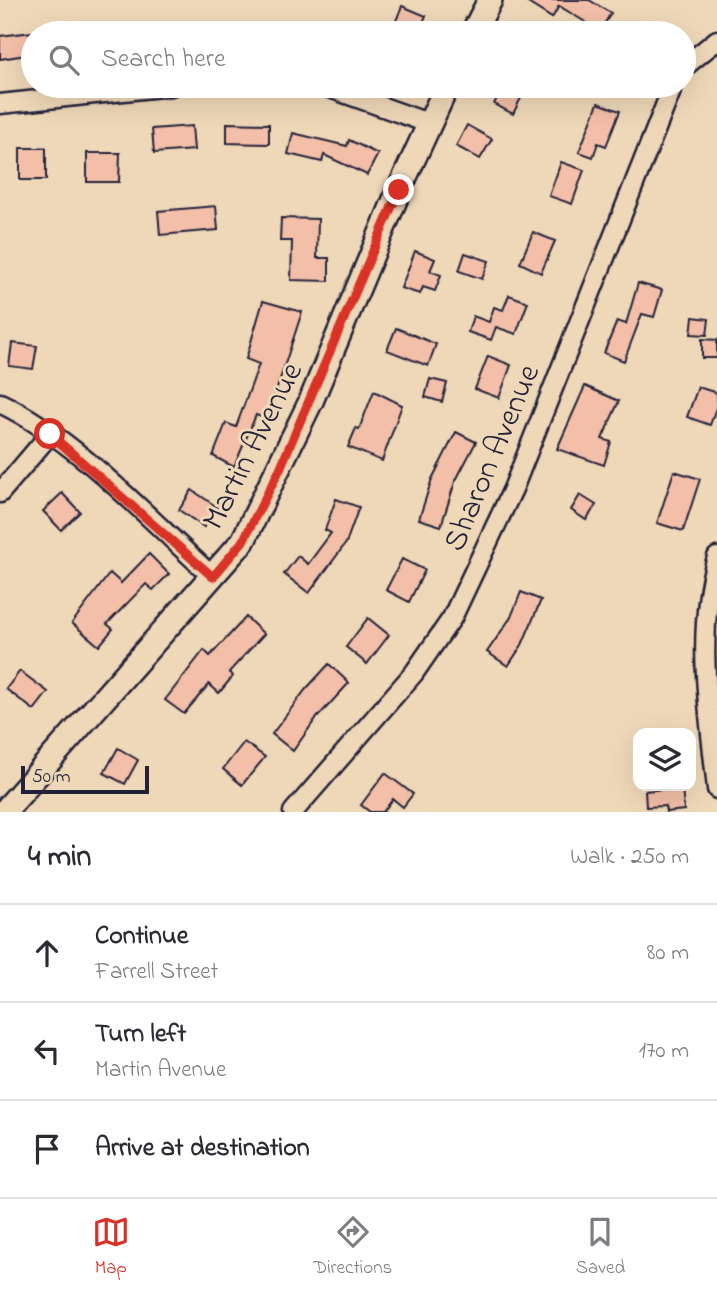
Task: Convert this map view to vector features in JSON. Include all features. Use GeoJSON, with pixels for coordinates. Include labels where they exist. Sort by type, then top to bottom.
{"type":"FeatureCollection","features":[{"type":"Feature","properties":{"kind":"street"},"geometry":{"type":"LineString","coordinates":[[479,21],[490,0]]}},
{"type":"Feature","properties":{"kind":"street"},"geometry":{"type":"LineString","coordinates":[[696,57],[717,40]]}},
{"type":"Feature","properties":{"kind":"street"},"geometry":{"type":"LineString","coordinates":[[0,104],[57,98]]}},
{"type":"Feature","properties":{"kind":"street"},"geometry":{"type":"LineString","coordinates":[[358,98],[428,123]]}},
{"type":"Feature","properties":{"kind":"street","name":"Martin Avenue"},"geometry":{"type":"LineString","coordinates":[[6,808],[243,541],[279,471],[441,98]]}},
{"type":"Feature","properties":{"kind":"street","name":"Sharon Avenue"},"geometry":{"type":"LineString","coordinates":[[293,812],[414,673],[452,618],[513,489],[668,98]]}},
{"type":"Feature","properties":{"kind":"street"},"geometry":{"type":"LineString","coordinates":[[0,403],[21,413],[50,434],[213,577]]}},
{"type":"Feature","properties":{"kind":"street"},"geometry":{"type":"LineString","coordinates":[[0,494],[50,434]]}},
{"type":"Feature","properties":{"kind":"street"},"geometry":{"type":"LineString","coordinates":[[717,557],[708,588],[704,657],[717,789]]}},
{"type":"Feature","properties":{"kind":"building"},"geometry":{"type":"Polygon","coordinates":[[[523,0],[589,0],[611,13],[606,21],[584,21],[559,6],[552,18],[523,0]]]}},
{"type":"Feature","properties":{"kind":"building"},"geometry":{"type":"Polygon","coordinates":[[[402,6],[426,16],[424,21],[396,21],[402,6]]]}},
{"type":"Feature","properties":{"kind":"building"},"geometry":{"type":"Polygon","coordinates":[[[21,33],[21,56],[0,59],[0,36],[21,33]]]}},
{"type":"Feature","properties":{"kind":"building"},"geometry":{"type":"Polygon","coordinates":[[[497,98],[521,98],[513,114],[494,104],[497,98]]]}},
{"type":"Feature","properties":{"kind":"building"},"geometry":{"type":"Polygon","coordinates":[[[598,103],[620,111],[606,146],[598,143],[593,157],[579,152],[598,103]]]}},
{"type":"Feature","properties":{"kind":"building"},"geometry":{"type":"Polygon","coordinates":[[[227,123],[269,124],[269,144],[227,143],[227,123]]]}},
{"type":"Feature","properties":{"kind":"building"},"geometry":{"type":"Polygon","coordinates":[[[467,125],[492,139],[480,159],[456,146],[467,125]]]}},
{"type":"Feature","properties":{"kind":"building"},"geometry":{"type":"Polygon","coordinates":[[[192,126],[194,150],[154,153],[152,129],[192,126]]]}},
{"type":"Feature","properties":{"kind":"building"},"geometry":{"type":"Polygon","coordinates":[[[293,133],[347,146],[349,140],[378,154],[367,175],[324,155],[322,162],[288,154],[293,133]]]}},
{"type":"Feature","properties":{"kind":"building"},"geometry":{"type":"Polygon","coordinates":[[[20,148],[46,148],[46,180],[20,180],[20,148]]]}},
{"type":"Feature","properties":{"kind":"building"},"geometry":{"type":"Polygon","coordinates":[[[87,153],[120,153],[119,182],[87,182],[87,153]]]}},
{"type":"Feature","properties":{"kind":"building"},"geometry":{"type":"Polygon","coordinates":[[[561,162],[584,170],[572,204],[549,196],[561,162]]]}},
{"type":"Feature","properties":{"kind":"building"},"geometry":{"type":"Polygon","coordinates":[[[216,206],[218,230],[160,235],[158,211],[216,206]]]}},
{"type":"Feature","properties":{"kind":"building"},"geometry":{"type":"Polygon","coordinates":[[[281,218],[318,219],[317,258],[329,258],[329,281],[291,280],[292,241],[280,241],[281,218]]]}},
{"type":"Feature","properties":{"kind":"building"},"geometry":{"type":"Polygon","coordinates":[[[533,232],[555,241],[541,273],[520,263],[533,232]]]}},
{"type":"Feature","properties":{"kind":"building"},"geometry":{"type":"Polygon","coordinates":[[[415,251],[435,259],[430,271],[441,275],[435,291],[423,287],[420,294],[401,288],[415,251]]]}},
{"type":"Feature","properties":{"kind":"building"},"geometry":{"type":"Polygon","coordinates":[[[465,253],[489,261],[482,279],[459,271],[465,253]]]}},
{"type":"Feature","properties":{"kind":"building"},"geometry":{"type":"Polygon","coordinates":[[[638,283],[662,290],[654,317],[642,314],[624,361],[604,353],[617,321],[626,324],[638,283]]]}},
{"type":"Feature","properties":{"kind":"building"},"geometry":{"type":"Polygon","coordinates":[[[509,295],[528,302],[516,334],[496,327],[491,340],[468,332],[473,316],[489,322],[494,307],[503,310],[509,295]]]}},
{"type":"Feature","properties":{"kind":"building"},"geometry":{"type":"Polygon","coordinates":[[[263,301],[302,312],[267,419],[256,415],[234,467],[213,456],[226,423],[236,427],[259,364],[246,359],[263,301]]]}},
{"type":"Feature","properties":{"kind":"building"},"geometry":{"type":"Polygon","coordinates":[[[693,317],[709,319],[707,335],[691,334],[693,317]]]}},
{"type":"Feature","properties":{"kind":"building"},"geometry":{"type":"Polygon","coordinates":[[[396,328],[436,344],[428,366],[387,350],[396,328]]]}},
{"type":"Feature","properties":{"kind":"building"},"geometry":{"type":"Polygon","coordinates":[[[702,339],[717,340],[717,358],[702,358],[702,339]]]}},
{"type":"Feature","properties":{"kind":"building"},"geometry":{"type":"Polygon","coordinates":[[[12,343],[37,346],[33,369],[9,366],[12,343]]]}},
{"type":"Feature","properties":{"kind":"building"},"geometry":{"type":"Polygon","coordinates":[[[488,356],[511,365],[499,398],[475,389],[488,356]]]}},
{"type":"Feature","properties":{"kind":"building"},"geometry":{"type":"Polygon","coordinates":[[[430,379],[447,383],[442,402],[425,397],[430,379]]]}},
{"type":"Feature","properties":{"kind":"building"},"geometry":{"type":"Polygon","coordinates":[[[585,386],[619,401],[602,439],[611,442],[604,465],[557,449],[585,386]]]}},
{"type":"Feature","properties":{"kind":"building"},"geometry":{"type":"Polygon","coordinates":[[[698,387],[717,393],[717,405],[710,425],[687,417],[698,387]]]}},
{"type":"Feature","properties":{"kind":"building"},"geometry":{"type":"Polygon","coordinates":[[[374,391],[402,405],[382,461],[348,447],[356,428],[359,429],[374,391]]]}},
{"type":"Feature","properties":{"kind":"building"},"geometry":{"type":"Polygon","coordinates":[[[456,432],[476,442],[455,482],[441,526],[419,519],[432,479],[456,432]]]}},
{"type":"Feature","properties":{"kind":"building"},"geometry":{"type":"Polygon","coordinates":[[[674,471],[700,479],[683,531],[657,523],[674,471]]]}},
{"type":"Feature","properties":{"kind":"building"},"geometry":{"type":"Polygon","coordinates":[[[192,490],[217,507],[204,527],[179,510],[192,490]]]}},
{"type":"Feature","properties":{"kind":"building"},"geometry":{"type":"Polygon","coordinates":[[[62,493],[80,512],[61,530],[43,511],[62,493]]]}},
{"type":"Feature","properties":{"kind":"building"},"geometry":{"type":"Polygon","coordinates":[[[580,495],[596,505],[586,520],[571,510],[580,495]]]}},
{"type":"Feature","properties":{"kind":"building"},"geometry":{"type":"Polygon","coordinates":[[[336,499],[359,507],[346,543],[309,593],[284,574],[298,556],[308,564],[331,533],[325,530],[336,499]]]}},
{"type":"Feature","properties":{"kind":"building"},"geometry":{"type":"Polygon","coordinates":[[[149,554],[169,574],[153,590],[146,584],[107,624],[113,629],[99,646],[72,623],[110,573],[121,583],[149,554]]]}},
{"type":"Feature","properties":{"kind":"building"},"geometry":{"type":"Polygon","coordinates":[[[402,559],[425,570],[409,602],[386,590],[402,559]]]}},
{"type":"Feature","properties":{"kind":"building"},"geometry":{"type":"Polygon","coordinates":[[[521,592],[541,600],[522,645],[508,666],[487,652],[511,617],[521,592]]]}},
{"type":"Feature","properties":{"kind":"building"},"geometry":{"type":"Polygon","coordinates":[[[246,617],[264,634],[229,672],[233,676],[219,693],[209,684],[184,714],[165,700],[204,650],[210,656],[246,617]]]}},
{"type":"Feature","properties":{"kind":"building"},"geometry":{"type":"Polygon","coordinates":[[[368,618],[389,635],[367,664],[346,647],[368,618]]]}},
{"type":"Feature","properties":{"kind":"building"},"geometry":{"type":"Polygon","coordinates":[[[329,664],[349,683],[315,720],[293,751],[272,734],[329,664]]]}},
{"type":"Feature","properties":{"kind":"building"},"geometry":{"type":"Polygon","coordinates":[[[20,671],[48,692],[34,710],[6,689],[20,671]]]}},
{"type":"Feature","properties":{"kind":"building"},"geometry":{"type":"Polygon","coordinates":[[[244,742],[265,757],[242,785],[223,769],[244,742]]]}},
{"type":"Feature","properties":{"kind":"building"},"geometry":{"type":"Polygon","coordinates":[[[118,748],[138,760],[125,784],[104,773],[118,748]]]}},
{"type":"Feature","properties":{"kind":"building"},"geometry":{"type":"Polygon","coordinates":[[[385,773],[413,794],[403,807],[393,799],[383,812],[370,812],[361,805],[385,773]]]}},
{"type":"Feature","properties":{"kind":"building"},"geometry":{"type":"Polygon","coordinates":[[[645,791],[682,791],[684,810],[666,812],[665,806],[646,807],[645,791]]]}},
{"type":"Feature","properties":{"kind":"route"},"geometry":{"type":"LineString","coordinates":[[50,434],[213,577],[243,541],[279,471],[374,254],[399,190]]}}]}
